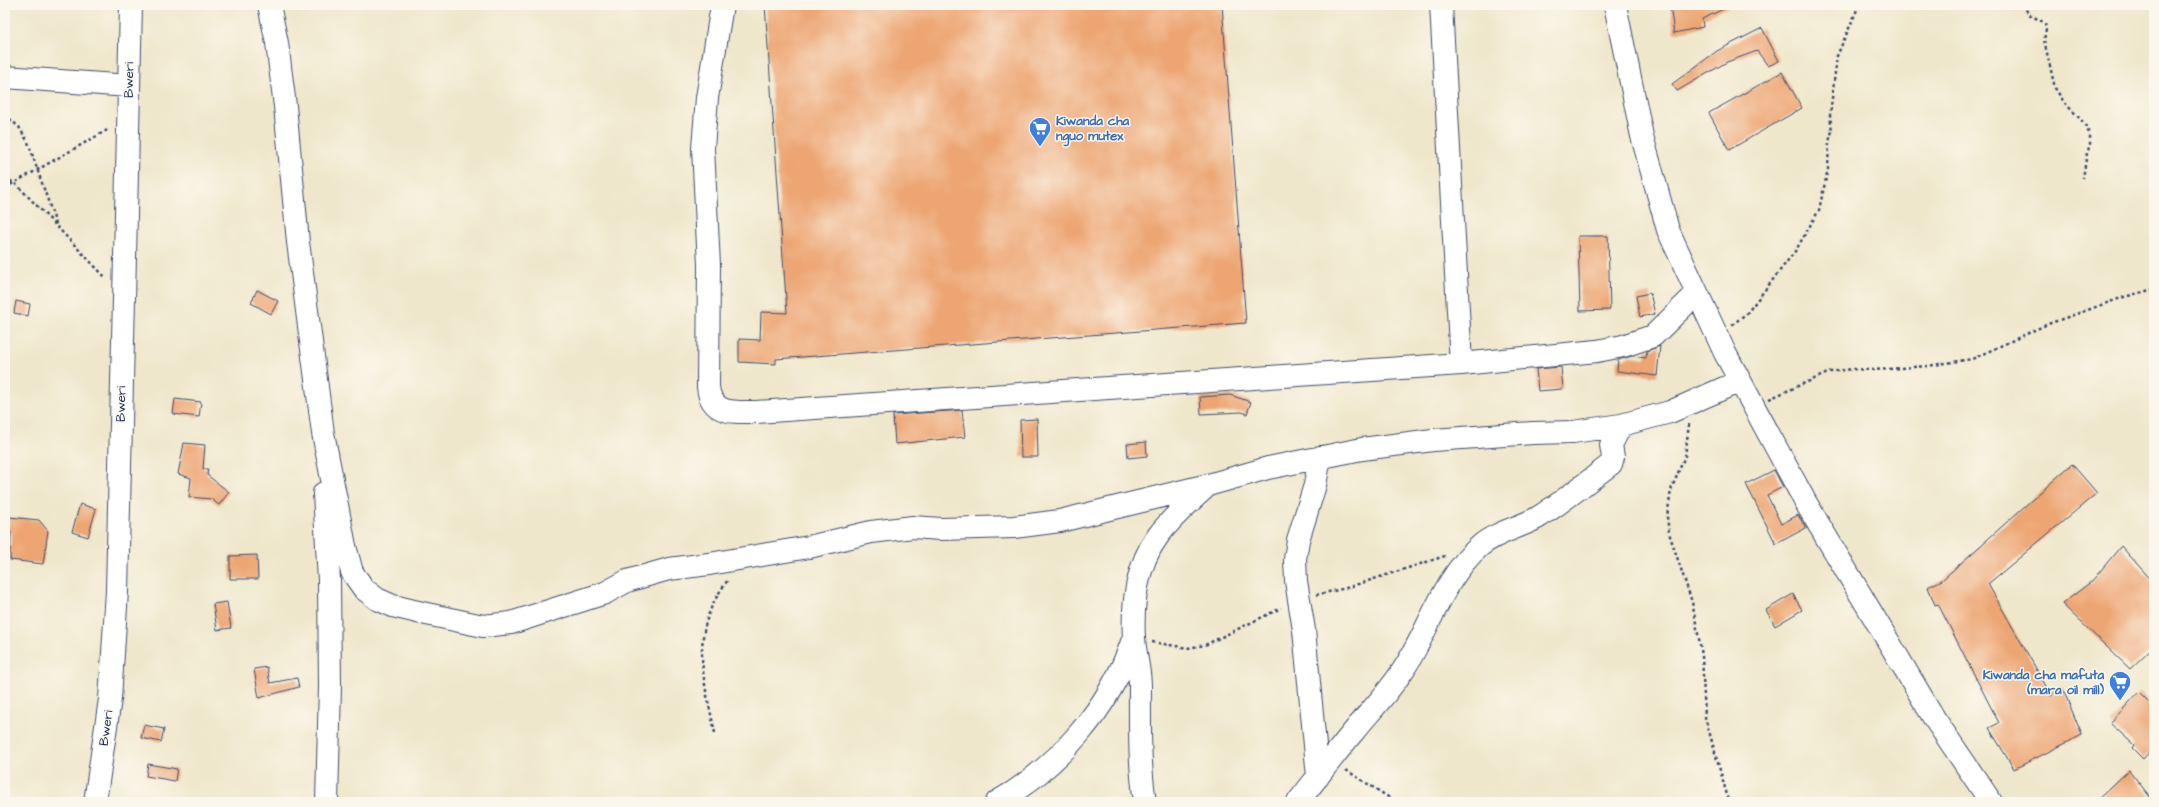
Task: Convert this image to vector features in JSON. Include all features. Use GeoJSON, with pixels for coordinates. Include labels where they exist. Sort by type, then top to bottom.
{"type":"FeatureCollection","features":[{"type":"Feature","properties":{"kind":"street","name":"Bweri"},"geometry":{"type":"LineString","coordinates":[[95,802],[110,699],[117,591],[131,5]]}},
{"type":"Feature","properties":{"kind":"street"},"geometry":{"type":"LineString","coordinates":[[269,5],[282,82],[299,249],[323,433],[345,546],[352,572],[364,589],[377,599],[393,606],[483,626],[511,623],[535,617],[605,593],[627,581],[669,569],[781,552],[870,532],[913,527],[941,529],[1014,528],[1060,521],[1208,485],[1268,468],[1320,457],[1433,440],[1533,432],[1573,432],[1621,425],[1670,412],[1740,381]]}},
{"type":"Feature","properties":{"kind":"street"},"geometry":{"type":"LineString","coordinates":[[722,5],[707,98],[703,148],[709,265],[708,387],[709,398],[713,404],[724,410],[756,412],[1461,364],[1597,351],[1637,343],[1653,336],[1697,293]]}},
{"type":"Feature","properties":{"kind":"street"},"geometry":{"type":"LineString","coordinates":[[1441,5],[1461,364]]}},
{"type":"Feature","properties":{"kind":"street"},"geometry":{"type":"LineString","coordinates":[[1615,5],[1642,136],[1666,223],[1717,336],[1806,503],[1934,718],[1991,802]]}},
{"type":"Feature","properties":{"kind":"street"},"geometry":{"type":"LineString","coordinates":[[5,77],[129,86]]}},
{"type":"Feature","properties":{"kind":"street"},"geometry":{"type":"LineString","coordinates":[[1298,802],[1386,696],[1406,666],[1448,588],[1470,557],[1480,546],[1490,539],[1519,527],[1547,511],[1611,464],[1613,457],[1611,445],[1621,425]]}},
{"type":"Feature","properties":{"kind":"street"},"geometry":{"type":"LineString","coordinates":[[1320,457],[1316,486],[1298,540],[1296,559],[1299,599],[1324,769]]}},
{"type":"Feature","properties":{"kind":"street"},"geometry":{"type":"LineString","coordinates":[[327,802],[330,686],[329,580],[324,492],[329,462]]}},
{"type":"Feature","properties":{"kind":"street"},"geometry":{"type":"LineString","coordinates":[[1145,802],[1141,773],[1140,685],[1134,637],[1134,611],[1138,582],[1145,558],[1158,536],[1208,485]]}},
{"type":"Feature","properties":{"kind":"street"},"geometry":{"type":"LineString","coordinates":[[997,802],[1044,769],[1074,739],[1114,684],[1123,668],[1134,637]]}},
{"type":"Feature","properties":{"kind":"path"},"geometry":{"type":"LineString","coordinates":[[1717,336],[1747,313],[1796,250],[1819,210],[1828,169],[1829,142],[1832,131],[1830,115],[1834,68],[1842,42],[1860,5]]}},
{"type":"Feature","properties":{"kind":"path"},"geometry":{"type":"LineString","coordinates":[[2022,5],[2030,14],[2045,23],[2046,29],[2044,40],[2055,88],[2064,102],[2084,123],[2090,135],[2090,145],[2087,153],[2083,178]]}},
{"type":"Feature","properties":{"kind":"path"},"geometry":{"type":"LineString","coordinates":[[5,115],[19,127],[28,142],[57,227]]}},
{"type":"Feature","properties":{"kind":"path"},"geometry":{"type":"LineString","coordinates":[[5,187],[14,184],[38,168],[128,118]]}},
{"type":"Feature","properties":{"kind":"path"},"geometry":{"type":"LineString","coordinates":[[5,177],[57,227],[123,295]]}},
{"type":"Feature","properties":{"kind":"path"},"geometry":{"type":"LineString","coordinates":[[1754,406],[1830,372],[1852,369],[1875,370],[1927,366],[1972,359],[2048,324],[2124,297],[2154,289]]}},
{"type":"Feature","properties":{"kind":"path"},"geometry":{"type":"LineString","coordinates":[[1692,402],[1685,456],[1671,490],[1667,517],[1669,533],[1692,602],[1702,655],[1705,718],[1729,802]]}},
{"type":"Feature","properties":{"kind":"path"},"geometry":{"type":"LineString","coordinates":[[1134,637],[1166,646],[1187,648],[1205,645],[1299,599],[1346,588],[1450,554]]}},
{"type":"Feature","properties":{"kind":"path"},"geometry":{"type":"LineString","coordinates":[[716,733],[701,669],[701,644],[706,619],[714,602],[727,581],[732,576]]}},
{"type":"Feature","properties":{"kind":"path"},"geometry":{"type":"LineString","coordinates":[[1324,769],[1396,802]]}},
{"type":"Feature","properties":{"kind":"building"},"geometry":{"type":"Polygon","coordinates":[[[765,5],[1222,5],[1246,323],[776,359],[776,364],[739,362],[739,339],[760,340],[761,312],[787,313],[765,5]]]}},
{"type":"Feature","properties":{"kind":"building"},"geometry":{"type":"Polygon","coordinates":[[[1670,5],[1732,5],[1702,19],[1703,27],[1674,33],[1670,5]]]}},
{"type":"Feature","properties":{"kind":"building"},"geometry":{"type":"Polygon","coordinates":[[[1762,28],[1779,61],[1768,66],[1757,51],[1727,62],[1677,91],[1672,84],[1717,51],[1762,28]]]}},
{"type":"Feature","properties":{"kind":"building"},"geometry":{"type":"Polygon","coordinates":[[[1782,72],[1802,108],[1729,150],[1709,113],[1782,72]]]}},
{"type":"Feature","properties":{"kind":"building"},"geometry":{"type":"Polygon","coordinates":[[[1578,236],[1608,236],[1610,310],[1580,311],[1578,236]]]}},
{"type":"Feature","properties":{"kind":"building"},"geometry":{"type":"Polygon","coordinates":[[[257,290],[278,301],[271,314],[251,303],[257,290]]]}},
{"type":"Feature","properties":{"kind":"building"},"geometry":{"type":"Polygon","coordinates":[[[1650,293],[1655,314],[1640,317],[1636,296],[1650,293]]]}},
{"type":"Feature","properties":{"kind":"building"},"geometry":{"type":"Polygon","coordinates":[[[16,301],[30,304],[28,316],[14,313],[16,301]]]}},
{"type":"Feature","properties":{"kind":"building"},"geometry":{"type":"Polygon","coordinates":[[[1660,346],[1657,376],[1617,371],[1618,360],[1632,356],[1646,358],[1647,351],[1660,346]]]}},
{"type":"Feature","properties":{"kind":"building"},"geometry":{"type":"Polygon","coordinates":[[[1561,367],[1563,389],[1538,391],[1536,369],[1561,367]]]}},
{"type":"Feature","properties":{"kind":"building"},"geometry":{"type":"Polygon","coordinates":[[[1230,395],[1251,402],[1247,414],[1242,412],[1201,414],[1200,397],[1230,395]]]}},
{"type":"Feature","properties":{"kind":"building"},"geometry":{"type":"Polygon","coordinates":[[[175,399],[201,402],[199,417],[173,414],[175,399]]]}},
{"type":"Feature","properties":{"kind":"building"},"geometry":{"type":"Polygon","coordinates":[[[962,410],[965,437],[895,444],[893,415],[962,410]]]}},
{"type":"Feature","properties":{"kind":"building"},"geometry":{"type":"Polygon","coordinates":[[[1037,419],[1038,457],[1021,457],[1020,420],[1037,419]]]}},
{"type":"Feature","properties":{"kind":"building"},"geometry":{"type":"Polygon","coordinates":[[[1146,442],[1147,456],[1128,458],[1127,444],[1146,442]]]}},
{"type":"Feature","properties":{"kind":"building"},"geometry":{"type":"Polygon","coordinates":[[[184,443],[205,445],[203,469],[208,469],[207,475],[229,492],[219,505],[211,499],[189,497],[191,478],[178,474],[184,443]]]}},
{"type":"Feature","properties":{"kind":"building"},"geometry":{"type":"Polygon","coordinates":[[[2072,464],[2097,493],[1988,584],[2051,695],[2062,687],[2082,735],[2014,769],[1989,728],[1999,723],[1938,604],[1935,605],[1928,587],[1942,580],[2072,464]]]}},
{"type":"Feature","properties":{"kind":"building"},"geometry":{"type":"Polygon","coordinates":[[[1774,470],[1783,487],[1767,495],[1781,524],[1798,515],[1806,528],[1776,544],[1746,484],[1774,470]]]}},
{"type":"Feature","properties":{"kind":"building"},"geometry":{"type":"Polygon","coordinates":[[[80,504],[96,509],[88,537],[72,532],[80,504]]]}},
{"type":"Feature","properties":{"kind":"building"},"geometry":{"type":"Polygon","coordinates":[[[9,517],[39,520],[48,531],[43,564],[10,560],[11,532],[8,532],[9,517]]]}},
{"type":"Feature","properties":{"kind":"building"},"geometry":{"type":"Polygon","coordinates":[[[2121,546],[2154,583],[2154,646],[2130,669],[2062,604],[2092,581],[2121,546]]]}},
{"type":"Feature","properties":{"kind":"building"},"geometry":{"type":"Polygon","coordinates":[[[257,555],[258,579],[230,579],[230,556],[257,555]]]}},
{"type":"Feature","properties":{"kind":"building"},"geometry":{"type":"Polygon","coordinates":[[[1793,594],[1802,610],[1775,626],[1766,610],[1793,594]]]}},
{"type":"Feature","properties":{"kind":"building"},"geometry":{"type":"Polygon","coordinates":[[[227,602],[231,628],[217,630],[213,604],[227,602]]]}},
{"type":"Feature","properties":{"kind":"building"},"geometry":{"type":"Polygon","coordinates":[[[267,667],[270,683],[297,678],[299,687],[259,698],[254,669],[267,667]]]}},
{"type":"Feature","properties":{"kind":"building"},"geometry":{"type":"Polygon","coordinates":[[[2139,692],[2154,707],[2154,747],[2143,759],[2132,748],[2134,745],[2110,723],[2139,692]]]}},
{"type":"Feature","properties":{"kind":"building"},"geometry":{"type":"Polygon","coordinates":[[[144,725],[164,729],[161,742],[141,738],[144,725]]]}},
{"type":"Feature","properties":{"kind":"building"},"geometry":{"type":"Polygon","coordinates":[[[148,764],[177,769],[175,781],[146,776],[148,764]]]}},
{"type":"Feature","properties":{"kind":"building"},"geometry":{"type":"Polygon","coordinates":[[[2129,770],[2154,802],[2095,802],[2129,770]]]}},
{"type":"Feature","properties":{"kind":"place","name":"Kiwanda cha nguo mutex"},"geometry":{"type":"Point","coordinates":[1040,148]}},
{"type":"Feature","properties":{"kind":"place","name":"Kiwanda cha mafuta (mara oil mill)"},"geometry":{"type":"Point","coordinates":[2120,702]}}]}
